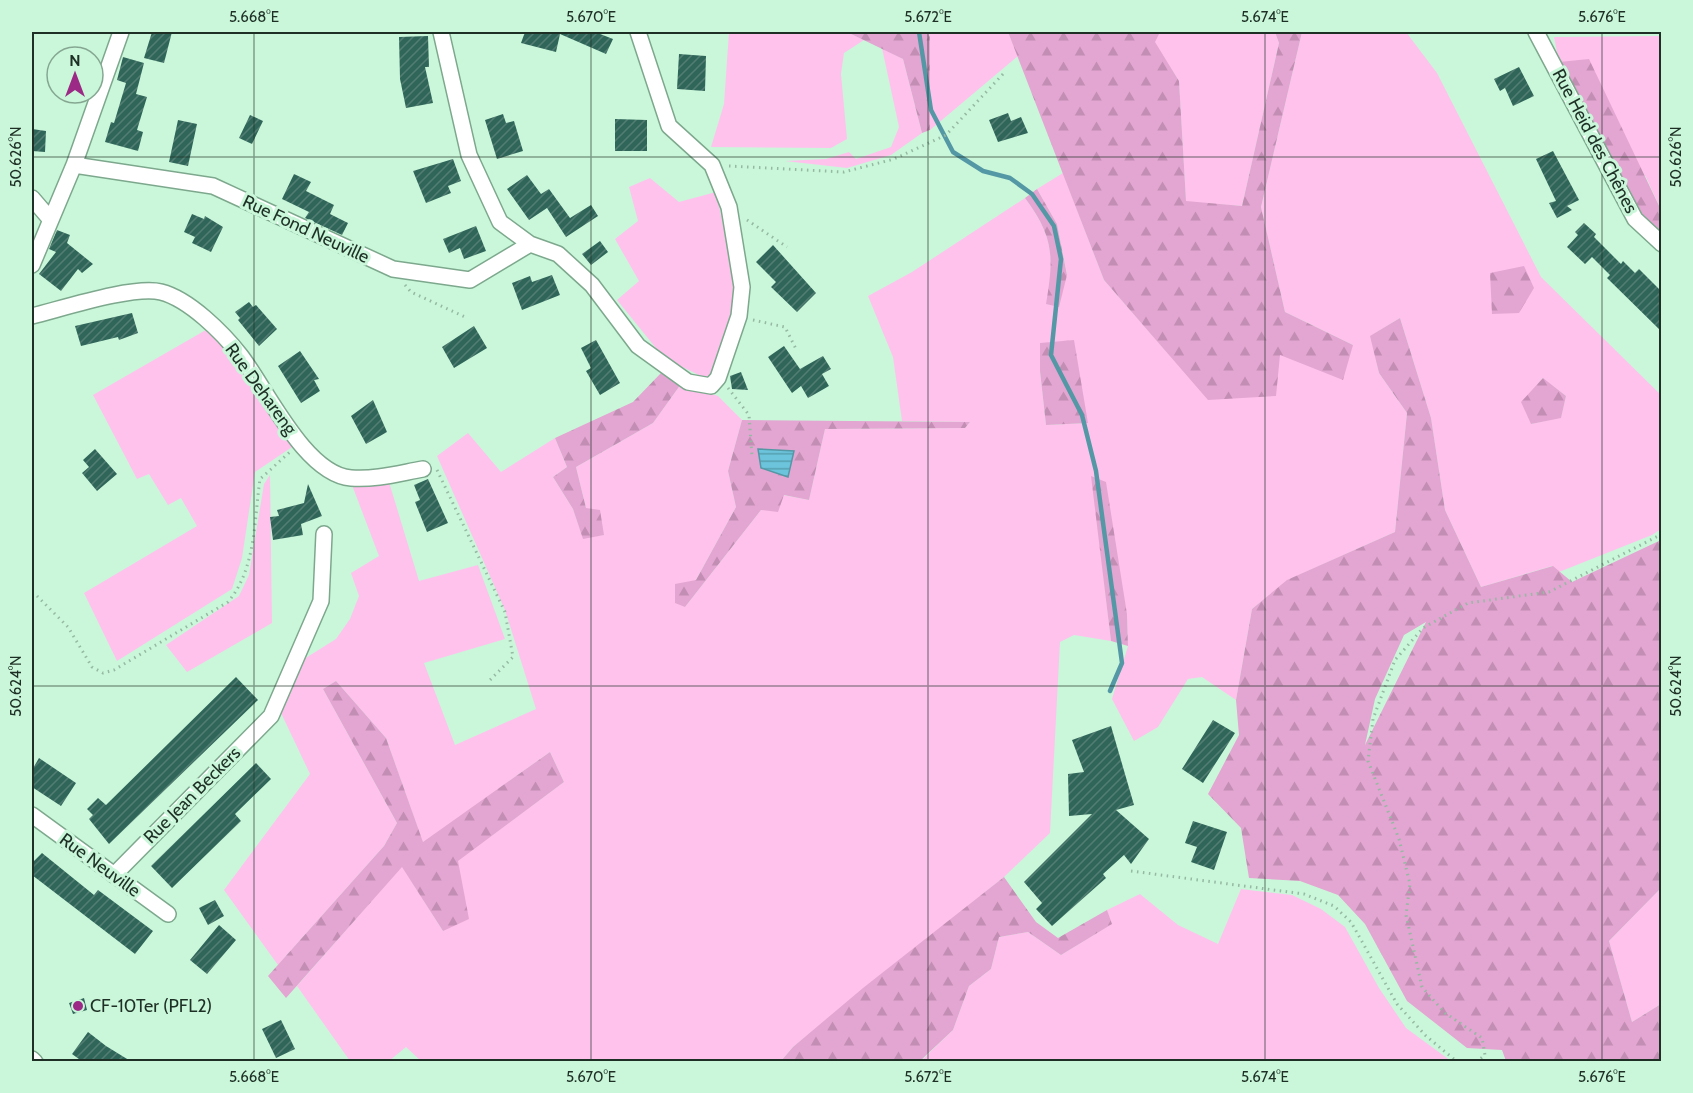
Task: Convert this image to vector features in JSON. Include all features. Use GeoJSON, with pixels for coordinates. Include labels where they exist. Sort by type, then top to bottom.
{"type":"FeatureCollection","features":[{"type":"Feature","properties":{"kind":"street"},"geometry":{"type":"LineString","coordinates":[[32,265],[74,165],[121,32]]}},
{"type":"Feature","properties":{"kind":"street"},"geometry":{"type":"LineString","coordinates":[[441,32],[469,155],[500,222],[530,244],[558,254],[592,285],[638,346],[688,382],[715,382],[740,316],[742,287],[729,207],[712,165],[669,126],[638,32]]}},
{"type":"Feature","properties":{"kind":"street","name":"Rue Heid des Chênes"},"geometry":{"type":"LineString","coordinates":[[1536,32],[1635,219],[1662,244]]}},
{"type":"Feature","properties":{"kind":"street","name":"Rue Fond Neuville"},"geometry":{"type":"LineString","coordinates":[[74,165],[213,186],[393,270],[470,280],[530,244]]}},
{"type":"Feature","properties":{"kind":"street"},"geometry":{"type":"LineString","coordinates":[[32,198],[50,219]]}},
{"type":"Feature","properties":{"kind":"street","name":"Rue Dehareng"},"geometry":{"type":"LineString","coordinates":[[32,316],[136,292],[159,291],[189,304],[240,354],[300,442],[321,465],[350,478],[423,469]]}},
{"type":"Feature","properties":{"kind":"street","name":"Rue Jean Beckers"},"geometry":{"type":"LineString","coordinates":[[114,875],[271,716],[321,601],[324,534]]}},
{"type":"Feature","properties":{"kind":"street","name":"Rue Neuville"},"geometry":{"type":"LineString","coordinates":[[32,815],[168,914]]}},
{"type":"Feature","properties":{"kind":"path"},"geometry":{"type":"LineString","coordinates":[[712,165],[844,171],[894,159],[946,135],[1004,73]]}},
{"type":"Feature","properties":{"kind":"path"},"geometry":{"type":"LineString","coordinates":[[729,207],[787,247]]}},
{"type":"Feature","properties":{"kind":"path"},"geometry":{"type":"LineString","coordinates":[[393,270],[411,292],[465,317]]}},
{"type":"Feature","properties":{"kind":"path"},"geometry":{"type":"LineString","coordinates":[[740,316],[785,327],[796,350]]}},
{"type":"Feature","properties":{"kind":"path"},"geometry":{"type":"LineString","coordinates":[[715,382],[738,398],[749,415],[752,456]]}},
{"type":"Feature","properties":{"kind":"path"},"geometry":{"type":"LineString","coordinates":[[37,596],[68,627],[92,667],[103,673],[114,670],[228,602],[247,571],[260,479],[300,442]]}},
{"type":"Feature","properties":{"kind":"path"},"geometry":{"type":"LineString","coordinates":[[423,469],[434,464],[505,612],[513,657],[490,680]]}},
{"type":"Feature","properties":{"kind":"path"},"geometry":{"type":"LineString","coordinates":[[1479,1061],[1485,1055],[1482,1038],[1445,1013],[1422,987],[1406,915],[1410,884],[1399,839],[1368,761],[1373,719],[1395,660],[1423,628],[1468,603],[1549,592],[1662,534]]}},
{"type":"Feature","properties":{"kind":"path"},"geometry":{"type":"LineString","coordinates":[[1131,872],[1304,894],[1334,906],[1351,922],[1397,1004],[1426,1036],[1455,1059],[1467,1062]]}},
{"type":"Feature","properties":{"kind":"shaded area"},"geometry":{"type":"Polygon","coordinates":[[[729,32],[847,32],[864,40],[844,53],[841,74],[847,139],[831,148],[711,147],[724,104],[729,32]]]}},
{"type":"Feature","properties":{"kind":"shaded area"},"geometry":{"type":"Polygon","coordinates":[[[927,32],[1008,32],[1018,56],[930,130],[930,37],[927,32]]]}},
{"type":"Feature","properties":{"kind":"shaded area"},"geometry":{"type":"Polygon","coordinates":[[[1160,32],[1275,32],[1279,43],[1242,206],[1186,202],[1179,81],[1154,42],[1160,32]]]}},
{"type":"Feature","properties":{"kind":"shaded area"},"geometry":{"type":"Polygon","coordinates":[[[1302,32],[1406,32],[1437,73],[1541,277],[1661,395],[1661,529],[1652,535],[1559,572],[1552,566],[1481,587],[1445,510],[1431,418],[1400,318],[1371,336],[1379,373],[1407,413],[1395,532],[1288,580],[1252,609],[1236,700],[1202,677],[1188,679],[1158,727],[1134,741],[1112,699],[1128,646],[1127,614],[1092,476],[1111,641],[1074,635],[1060,642],[1050,833],[1004,877],[793,1047],[781,1061],[422,1062],[406,1047],[389,1061],[350,1061],[297,986],[402,866],[443,931],[457,861],[564,782],[550,752],[423,843],[386,738],[336,681],[323,689],[397,823],[384,846],[278,965],[224,890],[310,774],[281,713],[290,686],[304,659],[336,639],[350,619],[359,596],[351,573],[379,556],[352,485],[389,482],[419,581],[478,565],[505,639],[424,663],[455,745],[536,709],[505,610],[437,456],[468,433],[501,472],[555,438],[567,467],[553,477],[573,509],[583,538],[603,535],[586,508],[576,467],[653,423],[681,384],[718,396],[742,420],[728,471],[736,507],[696,580],[685,607],[761,510],[783,495],[809,500],[825,429],[965,428],[970,422],[902,421],[893,357],[868,296],[912,272],[1025,198],[1042,224],[1050,248],[1051,273],[1047,304],[1058,306],[1067,274],[1057,224],[1037,189],[1063,173],[1104,280],[1208,399],[1280,355],[1353,345],[1285,312],[1261,207],[1302,32]],[[1040,371],[1046,425],[1088,423],[1040,371]],[[1542,378],[1531,424],[1561,417],[1566,396],[1542,378]]]}},
{"type":"Feature","properties":{"kind":"shaded area"},"geometry":{"type":"Polygon","coordinates":[[[1661,36],[1661,210],[1646,177],[1559,62],[1554,37],[1661,36]]]}},
{"type":"Feature","properties":{"kind":"shaded area"},"geometry":{"type":"Polygon","coordinates":[[[882,48],[903,59],[922,133],[891,155],[847,168],[785,161],[826,159],[849,152],[856,159],[891,147],[899,127],[882,48]]]}},
{"type":"Feature","properties":{"kind":"shaded area"},"geometry":{"type":"Polygon","coordinates":[[[650,178],[679,202],[716,192],[736,286],[736,324],[709,380],[664,358],[617,300],[639,281],[615,239],[638,221],[629,187],[650,178]]]}},
{"type":"Feature","properties":{"kind":"shaded area"},"geometry":{"type":"Polygon","coordinates":[[[211,327],[290,434],[295,445],[255,472],[242,558],[232,589],[117,661],[84,593],[197,526],[181,498],[168,505],[149,474],[137,479],[93,395],[211,327]]]}},
{"type":"Feature","properties":{"kind":"shaded area"},"geometry":{"type":"Polygon","coordinates":[[[270,475],[272,623],[187,672],[166,645],[239,596],[249,575],[264,484],[270,475]]]}},
{"type":"Feature","properties":{"kind":"shaded area"},"geometry":{"type":"Polygon","coordinates":[[[1661,888],[1661,1004],[1632,1022],[1609,941],[1661,888]]]}},
{"type":"Feature","properties":{"kind":"shaded area"},"geometry":{"type":"Polygon","coordinates":[[[1241,889],[1292,895],[1321,909],[1345,927],[1379,988],[1406,1028],[1451,1061],[920,1062],[953,1030],[969,986],[991,969],[999,937],[1028,932],[1061,955],[1111,924],[1107,910],[1140,894],[1178,925],[1218,944],[1241,889]]]}},
{"type":"Feature","properties":{"kind":"green space"},"geometry":{"type":"Polygon","coordinates":[[[847,32],[927,32],[930,37],[930,130],[922,133],[903,59],[847,32]]]}},
{"type":"Feature","properties":{"kind":"green space"},"geometry":{"type":"Polygon","coordinates":[[[1008,32],[1160,32],[1155,42],[1179,81],[1186,201],[1242,206],[1279,43],[1275,32],[1302,32],[1261,207],[1285,312],[1353,345],[1343,380],[1280,355],[1276,396],[1208,400],[1104,280],[1008,32]]]}},
{"type":"Feature","properties":{"kind":"green space"},"geometry":{"type":"Polygon","coordinates":[[[1589,59],[1661,210],[1661,234],[1631,203],[1559,62],[1589,59]]]}},
{"type":"Feature","properties":{"kind":"green space"},"geometry":{"type":"Polygon","coordinates":[[[1037,189],[1057,224],[1067,275],[1059,307],[1046,304],[1051,260],[1049,248],[1042,224],[1025,198],[1037,189]]]}},
{"type":"Feature","properties":{"kind":"green space"},"geometry":{"type":"Polygon","coordinates":[[[1524,266],[1534,288],[1519,313],[1492,314],[1490,273],[1524,266]]]}},
{"type":"Feature","properties":{"kind":"green space"},"geometry":{"type":"Polygon","coordinates":[[[1400,318],[1431,418],[1445,510],[1481,587],[1553,566],[1572,582],[1661,540],[1661,888],[1609,941],[1632,1022],[1661,1004],[1661,1061],[1506,1061],[1502,1050],[1467,1048],[1407,1001],[1365,924],[1338,895],[1300,881],[1249,878],[1241,828],[1208,794],[1239,735],[1236,700],[1252,609],[1287,580],[1395,532],[1407,413],[1379,373],[1370,336],[1400,318]],[[1426,622],[1404,635],[1375,699],[1365,745],[1426,622]]]}},
{"type":"Feature","properties":{"kind":"green space"},"geometry":{"type":"Polygon","coordinates":[[[1074,340],[1088,423],[1046,425],[1040,371],[1040,343],[1074,340]]]}},
{"type":"Feature","properties":{"kind":"green space"},"geometry":{"type":"Polygon","coordinates":[[[661,373],[681,384],[653,423],[576,467],[586,508],[600,510],[604,535],[583,539],[573,509],[553,477],[567,467],[555,438],[633,402],[661,373]]]}},
{"type":"Feature","properties":{"kind":"green space"},"geometry":{"type":"Polygon","coordinates":[[[1543,378],[1566,396],[1561,418],[1531,424],[1521,402],[1543,378]]]}},
{"type":"Feature","properties":{"kind":"green space"},"geometry":{"type":"Polygon","coordinates":[[[742,420],[970,422],[965,428],[825,429],[809,500],[784,495],[778,512],[761,510],[685,607],[675,603],[675,584],[696,580],[736,507],[728,471],[742,420]]]}},
{"type":"Feature","properties":{"kind":"green space"},"geometry":{"type":"Polygon","coordinates":[[[1091,476],[1106,482],[1127,614],[1128,646],[1111,641],[1091,476]]]}},
{"type":"Feature","properties":{"kind":"green space"},"geometry":{"type":"Polygon","coordinates":[[[336,681],[386,738],[423,842],[550,752],[564,782],[458,861],[469,919],[443,931],[402,867],[286,998],[268,976],[384,846],[397,823],[323,689],[336,681]]]}},
{"type":"Feature","properties":{"kind":"green space"},"geometry":{"type":"Polygon","coordinates":[[[1004,877],[1036,922],[1058,938],[1107,910],[1112,924],[1061,955],[1028,932],[999,937],[991,969],[969,986],[953,1030],[920,1061],[781,1061],[793,1047],[863,988],[1004,877]]]}},
{"type":"Feature","properties":{"kind":"water"},"geometry":{"type":"Polygon","coordinates":[[[758,449],[794,451],[788,477],[761,468],[758,449]]]}},
{"type":"Feature","properties":{"kind":"building"},"geometry":{"type":"Polygon","coordinates":[[[152,32],[172,32],[164,63],[144,58],[152,32]]]}},
{"type":"Feature","properties":{"kind":"building"},"geometry":{"type":"Polygon","coordinates":[[[525,32],[595,32],[613,39],[606,54],[560,34],[556,52],[521,43],[525,32]]]}},
{"type":"Feature","properties":{"kind":"building"},"geometry":{"type":"Polygon","coordinates":[[[428,36],[429,67],[425,67],[433,103],[406,108],[400,79],[399,37],[428,36]]]}},
{"type":"Feature","properties":{"kind":"building"},"geometry":{"type":"Polygon","coordinates":[[[679,54],[706,56],[705,91],[677,89],[679,54]]]}},
{"type":"Feature","properties":{"kind":"building"},"geometry":{"type":"Polygon","coordinates":[[[123,57],[144,63],[136,94],[147,97],[137,130],[143,132],[138,151],[105,142],[111,122],[114,123],[126,83],[117,80],[123,57]]]}},
{"type":"Feature","properties":{"kind":"building"},"geometry":{"type":"Polygon","coordinates":[[[1519,67],[1534,96],[1513,106],[1505,88],[1500,91],[1494,79],[1519,67]]]}},
{"type":"Feature","properties":{"kind":"building"},"geometry":{"type":"Polygon","coordinates":[[[1008,113],[1011,121],[1021,117],[1028,133],[998,142],[989,120],[1008,113]]]}},
{"type":"Feature","properties":{"kind":"building"},"geometry":{"type":"Polygon","coordinates":[[[503,114],[506,123],[514,121],[523,151],[497,159],[485,120],[503,114]]]}},
{"type":"Feature","properties":{"kind":"building"},"geometry":{"type":"Polygon","coordinates":[[[250,115],[263,121],[252,144],[239,138],[250,115]]]}},
{"type":"Feature","properties":{"kind":"building"},"geometry":{"type":"Polygon","coordinates":[[[615,119],[647,120],[647,151],[615,151],[615,119]]]}},
{"type":"Feature","properties":{"kind":"building"},"geometry":{"type":"Polygon","coordinates":[[[178,120],[197,124],[188,166],[169,162],[178,120]]]}},
{"type":"Feature","properties":{"kind":"building"},"geometry":{"type":"Polygon","coordinates":[[[32,129],[46,131],[45,152],[32,151],[32,129]]]}},
{"type":"Feature","properties":{"kind":"building"},"geometry":{"type":"Polygon","coordinates":[[[1553,151],[1579,200],[1567,206],[1572,210],[1557,218],[1549,203],[1556,201],[1536,159],[1553,151]]]}},
{"type":"Feature","properties":{"kind":"building"},"geometry":{"type":"Polygon","coordinates":[[[453,159],[461,181],[448,186],[451,193],[426,203],[413,171],[453,159]]]}},
{"type":"Feature","properties":{"kind":"building"},"geometry":{"type":"Polygon","coordinates":[[[294,174],[311,182],[306,191],[334,205],[330,214],[348,223],[342,235],[305,218],[309,212],[282,199],[294,174]]]}},
{"type":"Feature","properties":{"kind":"building"},"geometry":{"type":"Polygon","coordinates":[[[527,175],[541,194],[549,189],[570,218],[591,205],[598,216],[566,237],[547,208],[529,220],[507,189],[527,175]]]}},
{"type":"Feature","properties":{"kind":"building"},"geometry":{"type":"Polygon","coordinates":[[[192,214],[204,219],[205,216],[223,227],[211,252],[192,243],[195,237],[184,232],[192,214]]]}},
{"type":"Feature","properties":{"kind":"building"},"geometry":{"type":"Polygon","coordinates":[[[1584,223],[1596,234],[1594,237],[1621,264],[1623,261],[1635,273],[1639,269],[1662,292],[1662,332],[1607,278],[1610,275],[1592,257],[1585,264],[1567,247],[1578,235],[1575,232],[1584,223]]]}},
{"type":"Feature","properties":{"kind":"building"},"geometry":{"type":"Polygon","coordinates":[[[476,226],[486,251],[464,259],[460,248],[449,253],[443,239],[476,226]]]}},
{"type":"Feature","properties":{"kind":"building"},"geometry":{"type":"Polygon","coordinates":[[[57,230],[70,235],[67,243],[93,264],[82,273],[78,269],[61,291],[39,274],[56,252],[49,249],[57,230]]]}},
{"type":"Feature","properties":{"kind":"building"},"geometry":{"type":"Polygon","coordinates":[[[600,241],[608,252],[591,265],[582,254],[600,241]]]}},
{"type":"Feature","properties":{"kind":"building"},"geometry":{"type":"Polygon","coordinates":[[[773,245],[816,293],[797,312],[771,287],[776,282],[756,262],[773,245]]]}},
{"type":"Feature","properties":{"kind":"building"},"geometry":{"type":"Polygon","coordinates":[[[552,275],[560,295],[522,310],[512,283],[530,276],[532,282],[552,275]]]}},
{"type":"Feature","properties":{"kind":"building"},"geometry":{"type":"Polygon","coordinates":[[[249,302],[253,307],[256,305],[277,329],[259,346],[238,320],[240,318],[235,312],[249,302]]]}},
{"type":"Feature","properties":{"kind":"building"},"geometry":{"type":"Polygon","coordinates":[[[132,313],[138,333],[119,340],[118,337],[81,346],[75,326],[132,313]]]}},
{"type":"Feature","properties":{"kind":"building"},"geometry":{"type":"Polygon","coordinates":[[[474,326],[487,348],[454,368],[442,347],[474,326]]]}},
{"type":"Feature","properties":{"kind":"building"},"geometry":{"type":"Polygon","coordinates":[[[596,340],[620,383],[600,395],[586,371],[591,368],[581,348],[596,340]]]}},
{"type":"Feature","properties":{"kind":"building"},"geometry":{"type":"Polygon","coordinates":[[[784,346],[800,369],[823,356],[831,369],[822,374],[829,386],[808,398],[801,386],[792,393],[768,357],[784,346]]]}},
{"type":"Feature","properties":{"kind":"building"},"geometry":{"type":"Polygon","coordinates":[[[300,351],[319,379],[314,380],[320,391],[301,403],[278,366],[300,351]]]}},
{"type":"Feature","properties":{"kind":"building"},"geometry":{"type":"Polygon","coordinates":[[[741,372],[748,390],[732,389],[730,376],[741,372]]]}},
{"type":"Feature","properties":{"kind":"building"},"geometry":{"type":"Polygon","coordinates":[[[373,400],[387,432],[366,444],[351,416],[373,400]]]}},
{"type":"Feature","properties":{"kind":"building"},"geometry":{"type":"Polygon","coordinates":[[[95,449],[117,474],[97,491],[82,473],[89,467],[83,460],[95,449]]]}},
{"type":"Feature","properties":{"kind":"building"},"geometry":{"type":"Polygon","coordinates":[[[428,479],[448,523],[427,532],[415,502],[420,500],[414,485],[428,479]]]}},
{"type":"Feature","properties":{"kind":"building"},"geometry":{"type":"Polygon","coordinates":[[[308,484],[322,516],[301,524],[303,535],[273,540],[270,517],[279,516],[277,510],[304,503],[308,484]]]}},
{"type":"Feature","properties":{"kind":"building"},"geometry":{"type":"Polygon","coordinates":[[[236,677],[258,700],[109,844],[89,819],[93,815],[87,809],[98,798],[106,805],[236,677]]]}},
{"type":"Feature","properties":{"kind":"building"},"geometry":{"type":"Polygon","coordinates":[[[1213,720],[1235,733],[1203,783],[1182,769],[1213,720]]]}},
{"type":"Feature","properties":{"kind":"building"},"geometry":{"type":"Polygon","coordinates":[[[1111,726],[1134,805],[1116,810],[1149,839],[1131,864],[1124,855],[1103,874],[1106,878],[1052,926],[1036,909],[1042,903],[1024,882],[1092,814],[1069,816],[1068,774],[1084,772],[1072,740],[1111,726]]]}},
{"type":"Feature","properties":{"kind":"building"},"geometry":{"type":"Polygon","coordinates":[[[39,758],[76,783],[61,806],[32,787],[32,770],[39,758]]]}},
{"type":"Feature","properties":{"kind":"building"},"geometry":{"type":"Polygon","coordinates":[[[256,763],[271,779],[235,814],[241,821],[172,888],[151,866],[256,763]]]}},
{"type":"Feature","properties":{"kind":"building"},"geometry":{"type":"Polygon","coordinates":[[[1193,821],[1227,832],[1214,870],[1191,862],[1197,847],[1185,843],[1193,821]]]}},
{"type":"Feature","properties":{"kind":"building"},"geometry":{"type":"Polygon","coordinates":[[[42,853],[94,895],[98,890],[153,931],[135,954],[32,875],[32,863],[42,853]]]}},
{"type":"Feature","properties":{"kind":"building"},"geometry":{"type":"Polygon","coordinates":[[[215,900],[224,916],[208,925],[199,908],[215,900]]]}},
{"type":"Feature","properties":{"kind":"building"},"geometry":{"type":"Polygon","coordinates":[[[219,925],[236,940],[207,974],[190,960],[219,925]]]}},
{"type":"Feature","properties":{"kind":"building","name":"CF-10Ter (PFL2)"},"geometry":{"type":"Polygon","coordinates":[[[84,998],[87,1010],[73,1014],[69,1003],[84,998]]]}},
{"type":"Feature","properties":{"kind":"building"},"geometry":{"type":"Polygon","coordinates":[[[281,1020],[295,1049],[276,1058],[262,1029],[281,1020]]]}},
{"type":"Feature","properties":{"kind":"building"},"geometry":{"type":"Polygon","coordinates":[[[88,1032],[132,1062],[83,1062],[72,1054],[88,1032]]]}},
{"type":"Feature","properties":{"kind":"waterway"},"geometry":{"type":"LineString","coordinates":[[919,32],[931,110],[953,152],[983,171],[1010,178],[1032,194],[1054,226],[1061,259],[1051,355],[1082,415],[1096,471],[1122,663],[1110,691]]}},
{"type":"Feature","properties":{"kind":"place","name":"CF-10Ter (PFL2)"},"geometry":{"type":"Point","coordinates":[78,1006]}}]}
